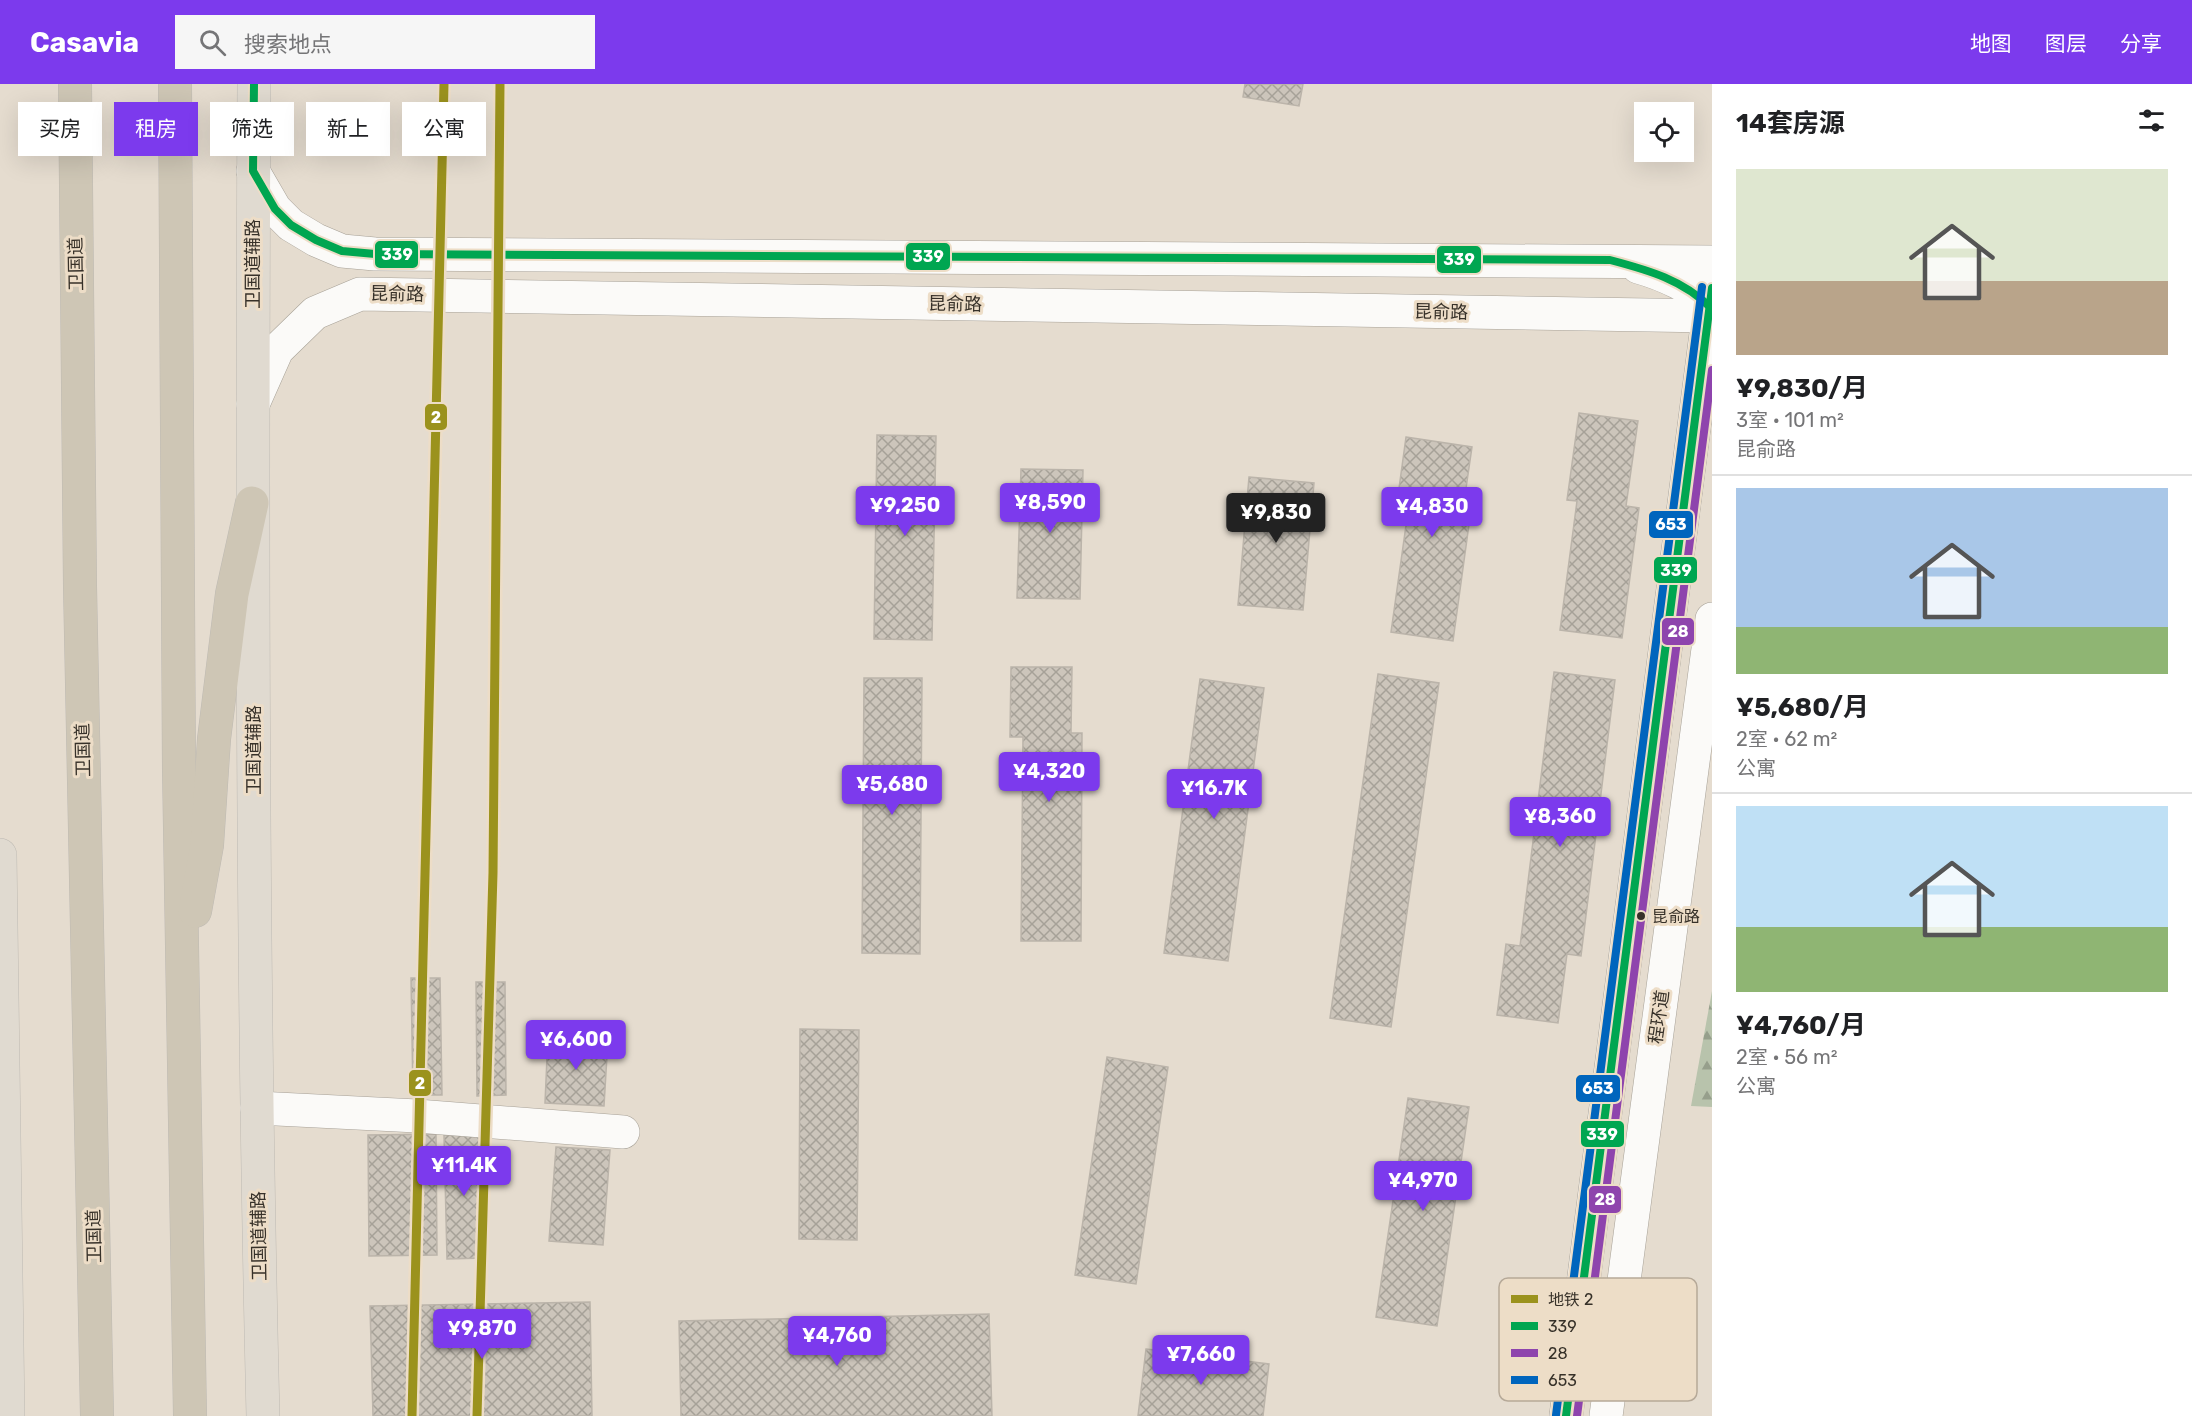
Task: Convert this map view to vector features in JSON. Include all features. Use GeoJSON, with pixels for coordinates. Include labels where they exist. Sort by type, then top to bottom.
{"type":"FeatureCollection","features":[{"type":"Feature","properties":{"kind":"highway","name":"卫国道"},"geometry":{"type":"LineString","coordinates":[[75,84],[80,585],[98,1416]]}},
{"type":"Feature","properties":{"kind":"highway"},"geometry":{"type":"LineString","coordinates":[[175,84],[182,959],[190,1416]]}},
{"type":"Feature","properties":{"kind":"highway"},"geometry":{"type":"LineString","coordinates":[[182,959],[198,901],[207,845],[214,739],[232,594],[252,503]]}},
{"type":"Feature","properties":{"kind":"main road","name":"卫国道辅路"},"geometry":{"type":"LineString","coordinates":[[254,84],[252,503],[257,1107],[263,1416]]}},
{"type":"Feature","properties":{"kind":"main road"},"geometry":{"type":"LineString","coordinates":[[0,855],[8,1416]]}},
{"type":"Feature","properties":{"kind":"street"},"geometry":{"type":"LineString","coordinates":[[253,171],[275,209],[291,225],[316,240],[342,251],[375,254],[1712,262]]}},
{"type":"Feature","properties":{"kind":"street"},"geometry":{"type":"LineString","coordinates":[[1584,1278],[1711,307],[1681,285],[1641,268],[1610,260]]}},
{"type":"Feature","properties":{"kind":"street","name":"昆俞路"},"geometry":{"type":"LineString","coordinates":[[253,404],[277,350],[315,313],[360,294],[1711,307]]}},
{"type":"Feature","properties":{"kind":"street","name":"程环道"},"geometry":{"type":"LineString","coordinates":[[1624,1278],[1712,619]]}},
{"type":"Feature","properties":{"kind":"street"},"geometry":{"type":"LineString","coordinates":[[257,1107],[417,1116],[623,1132]]}},
{"type":"Feature","properties":{"kind":"street"},"geometry":{"type":"LineString","coordinates":[[1566,1416],[1568,1401]]}},
{"type":"Feature","properties":{"kind":"street","name":"程环道"},"geometry":{"type":"LineString","coordinates":[[1605,1416],[1607,1401]]}},
{"type":"Feature","properties":{"kind":"green space"},"geometry":{"type":"Polygon","coordinates":[[[1712,991],[1712,1107],[1691,1106],[1712,991]]]}},
{"type":"Feature","properties":{"kind":"building"},"geometry":{"type":"Polygon","coordinates":[[[1245,84],[1303,84],[1299,106],[1243,97],[1245,84]]]}},
{"type":"Feature","properties":{"kind":"building"},"geometry":{"type":"Polygon","coordinates":[[[1579,413],[1638,421],[1626,506],[1639,508],[1622,638],[1560,630],[1577,501],[1567,500],[1579,413]]]}},
{"type":"Feature","properties":{"kind":"building"},"geometry":{"type":"Polygon","coordinates":[[[877,435],[936,436],[932,640],[874,639],[877,435]]]}},
{"type":"Feature","properties":{"kind":"building"},"geometry":{"type":"Polygon","coordinates":[[[1406,437],[1472,447],[1463,509],[1471,510],[1453,641],[1391,632],[1409,504],[1397,503],[1406,437]]]}},
{"type":"Feature","properties":{"kind":"building"},"geometry":{"type":"Polygon","coordinates":[[[1021,469],[1083,470],[1080,599],[1017,598],[1021,469]]]}},
{"type":"Feature","properties":{"kind":"building"},"geometry":{"type":"Polygon","coordinates":[[[1249,477],[1314,483],[1303,610],[1238,605],[1249,477]]]}},
{"type":"Feature","properties":{"kind":"building"},"geometry":{"type":"Polygon","coordinates":[[[1011,667],[1072,667],[1071,733],[1082,733],[1081,941],[1021,941],[1023,737],[1010,737],[1011,667]]]}},
{"type":"Feature","properties":{"kind":"building"},"geometry":{"type":"Polygon","coordinates":[[[1554,672],[1615,680],[1581,956],[1567,954],[1558,1023],[1497,1015],[1506,944],[1520,946],[1554,672]]]}},
{"type":"Feature","properties":{"kind":"building"},"geometry":{"type":"Polygon","coordinates":[[[1378,674],[1439,683],[1391,1027],[1330,1018],[1378,674]]]}},
{"type":"Feature","properties":{"kind":"building"},"geometry":{"type":"Polygon","coordinates":[[[864,678],[922,678],[920,954],[862,953],[864,678]]]}},
{"type":"Feature","properties":{"kind":"building"},"geometry":{"type":"Polygon","coordinates":[[[1200,679],[1264,688],[1228,961],[1164,953],[1200,679]]]}},
{"type":"Feature","properties":{"kind":"building"},"geometry":{"type":"Polygon","coordinates":[[[411,978],[440,978],[442,1095],[413,1095],[411,978]]]}},
{"type":"Feature","properties":{"kind":"building"},"geometry":{"type":"Polygon","coordinates":[[[476,982],[505,982],[506,1095],[477,1096],[476,982]]]}},
{"type":"Feature","properties":{"kind":"building"},"geometry":{"type":"Polygon","coordinates":[[[800,1029],[859,1030],[857,1240],[799,1239],[800,1029]]]}},
{"type":"Feature","properties":{"kind":"building"},"geometry":{"type":"Polygon","coordinates":[[[548,1035],[608,1039],[604,1106],[545,1103],[548,1035]]]}},
{"type":"Feature","properties":{"kind":"building"},"geometry":{"type":"Polygon","coordinates":[[[1107,1057],[1168,1067],[1136,1284],[1075,1275],[1107,1057]]]}},
{"type":"Feature","properties":{"kind":"building"},"geometry":{"type":"Polygon","coordinates":[[[1408,1098],[1469,1107],[1437,1326],[1376,1317],[1408,1098]]]}},
{"type":"Feature","properties":{"kind":"building"},"geometry":{"type":"Polygon","coordinates":[[[480,1133],[484,1258],[447,1259],[444,1135],[480,1133]]]}},
{"type":"Feature","properties":{"kind":"building"},"geometry":{"type":"Polygon","coordinates":[[[436,1134],[437,1255],[369,1256],[368,1135],[436,1134]]]}},
{"type":"Feature","properties":{"kind":"building"},"geometry":{"type":"Polygon","coordinates":[[[556,1147],[610,1150],[603,1245],[549,1241],[556,1147]]]}},
{"type":"Feature","properties":{"kind":"building"},"geometry":{"type":"Polygon","coordinates":[[[590,1302],[592,1416],[373,1416],[370,1306],[590,1302]]]}},
{"type":"Feature","properties":{"kind":"building"},"geometry":{"type":"Polygon","coordinates":[[[989,1314],[992,1416],[681,1416],[679,1321],[989,1314]]]}},
{"type":"Feature","properties":{"kind":"building"},"geometry":{"type":"Polygon","coordinates":[[[1146,1349],[1269,1364],[1263,1416],[1138,1416],[1146,1349]]]}},
{"type":"Feature","properties":{"kind":"metro line","name":"2"},"geometry":{"type":"LineString","coordinates":[[412,1416],[444,84]]}},
{"type":"Feature","properties":{"kind":"metro line","name":"2"},"geometry":{"type":"LineString","coordinates":[[477,1416],[493,873],[500,84]]}},
{"type":"Feature","properties":{"kind":"transit line","name":"339"},"geometry":{"type":"LineString","coordinates":[[254,84],[253,171],[275,209],[291,225],[316,240],[342,251],[375,254],[1610,260],[1665,277],[1690,291],[1712,309]]}},
{"type":"Feature","properties":{"kind":"transit line","name":"653"},"geometry":{"type":"LineString","coordinates":[[1574,1278],[1702,287]]}},
{"type":"Feature","properties":{"kind":"transit line","name":"339"},"geometry":{"type":"LineString","coordinates":[[1584,1278],[1712,288]]}},
{"type":"Feature","properties":{"kind":"transit line","name":"28"},"geometry":{"type":"LineString","coordinates":[[1595,1278],[1712,370]]}},
{"type":"Feature","properties":{"kind":"transit line","name":"653"},"geometry":{"type":"LineString","coordinates":[[1556,1415],[1558,1401]]}},
{"type":"Feature","properties":{"kind":"transit line","name":"339"},"geometry":{"type":"LineString","coordinates":[[1566,1416],[1568,1401]]}},
{"type":"Feature","properties":{"kind":"transit line","name":"28"},"geometry":{"type":"LineString","coordinates":[[1577,1416],[1579,1401]]}},
{"type":"Feature","properties":{"kind":"place","name":"昆俞路"},"geometry":{"type":"Point","coordinates":[1641,916]}}]}
